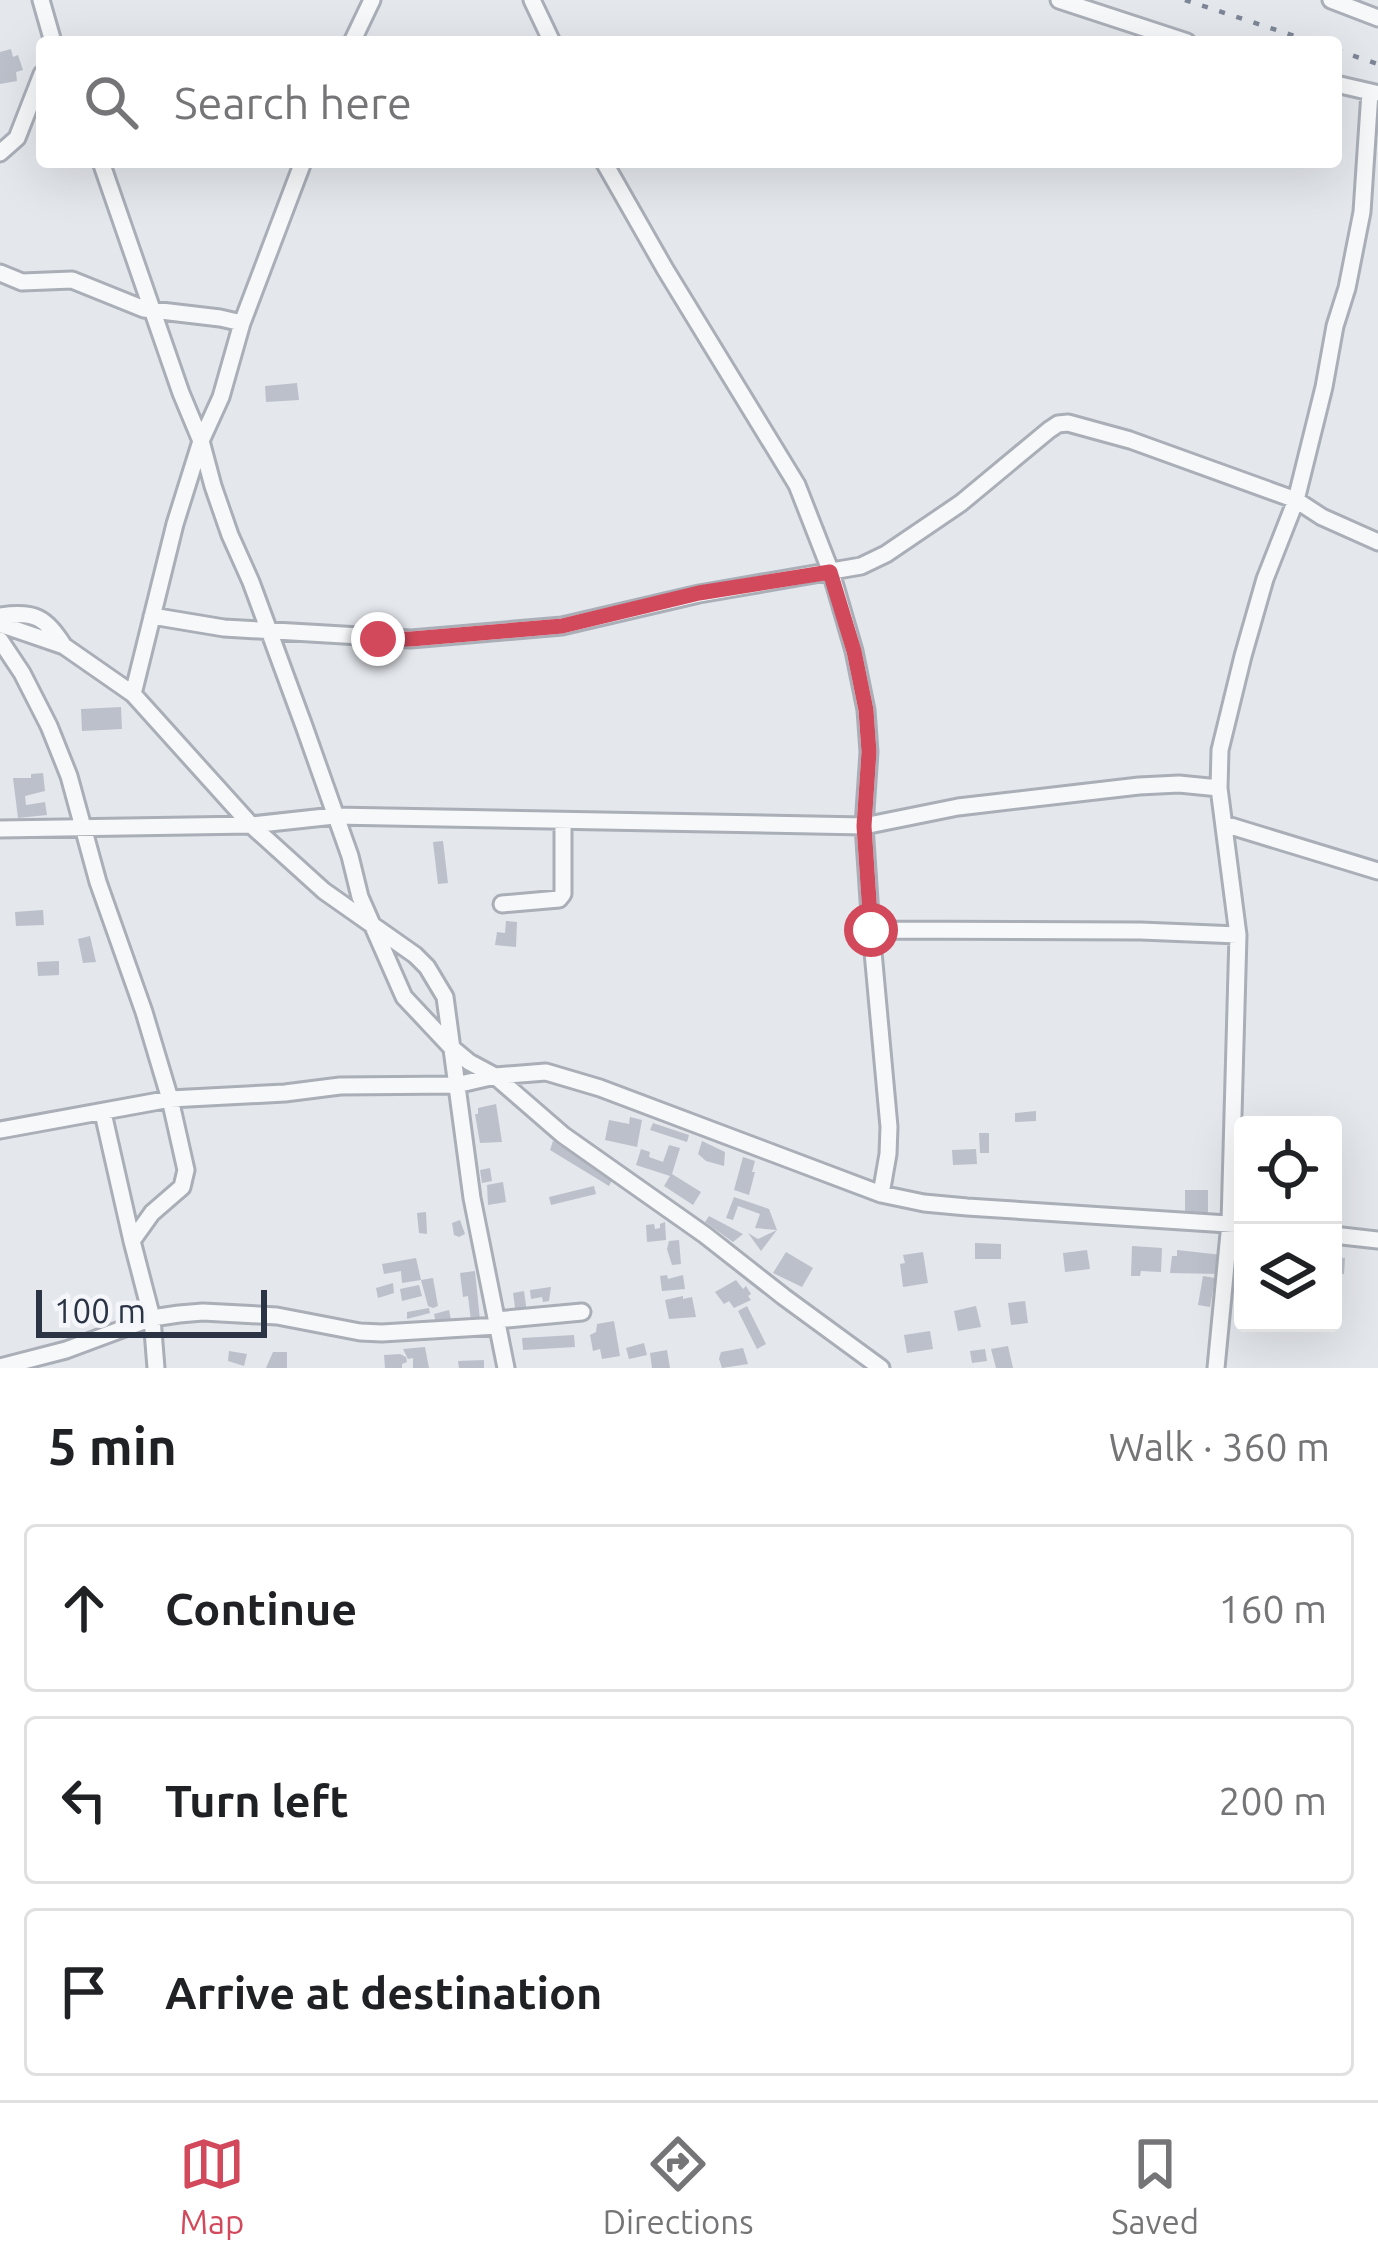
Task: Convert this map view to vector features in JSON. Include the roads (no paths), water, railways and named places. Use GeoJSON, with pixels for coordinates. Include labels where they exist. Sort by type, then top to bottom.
{"type":"FeatureCollection","features":[{"type":"Feature","properties":{"kind":"street"},"geometry":{"type":"LineString","coordinates":[[41,0],[51,36]]}},
{"type":"Feature","properties":{"kind":"street"},"geometry":{"type":"LineString","coordinates":[[355,36],[372,0]]}},
{"type":"Feature","properties":{"kind":"street"},"geometry":{"type":"LineString","coordinates":[[532,0],[549,36]]}},
{"type":"Feature","properties":{"kind":"street"},"geometry":{"type":"LineString","coordinates":[[1059,0],[1168,36]]}},
{"type":"Feature","properties":{"kind":"street"},"geometry":{"type":"LineString","coordinates":[[1331,0],[1378,18]]}},
{"type":"Feature","properties":{"kind":"street"},"geometry":{"type":"LineString","coordinates":[[1237,1116],[1238,935],[1219,788],[1220,750],[1265,579],[1296,500],[1358,242],[1374,93],[1342,85]]}},
{"type":"Feature","properties":{"kind":"street"},"geometry":{"type":"LineString","coordinates":[[0,153],[17,138],[36,89]]}},
{"type":"Feature","properties":{"kind":"street"},"geometry":{"type":"LineString","coordinates":[[103,168],[230,535],[269,628],[350,856],[360,898],[404,997],[469,1062],[495,1076],[563,1135],[705,1234],[881,1368]]}},
{"type":"Feature","properties":{"kind":"street"},"geometry":{"type":"LineString","coordinates":[[133,694],[201,441],[301,168]]}},
{"type":"Feature","properties":{"kind":"street"},"geometry":{"type":"LineString","coordinates":[[608,168],[797,485],[854,651],[866,710],[869,752],[864,826],[889,1127],[881,1194]]}},
{"type":"Feature","properties":{"kind":"street"},"geometry":{"type":"LineString","coordinates":[[0,273],[22,282],[72,280],[144,309],[242,323]]}},
{"type":"Feature","properties":{"kind":"street"},"geometry":{"type":"LineString","coordinates":[[152,616],[224,628],[411,639],[562,626],[699,593],[861,566],[961,502],[1058,424],[1068,423],[1130,440],[1296,500],[1378,542]]}},
{"type":"Feature","properties":{"kind":"street"},"geometry":{"type":"LineString","coordinates":[[0,620],[64,646],[133,694],[251,825],[324,892],[416,955],[439,984],[445,997],[472,1198],[506,1368]]}},
{"type":"Feature","properties":{"kind":"street"},"geometry":{"type":"LineString","coordinates":[[0,640],[50,726],[69,776],[98,882],[170,1099],[186,1179],[132,1241]]}},
{"type":"Feature","properties":{"kind":"street"},"geometry":{"type":"LineString","coordinates":[[0,829],[251,825],[334,816],[864,826],[958,806],[1179,784],[1219,788]]}},
{"type":"Feature","properties":{"kind":"street"},"geometry":{"type":"LineString","coordinates":[[502,904],[560,899],[563,821]]}},
{"type":"Feature","properties":{"kind":"street"},"geometry":{"type":"LineString","coordinates":[[1224,824],[1378,871]]}},
{"type":"Feature","properties":{"kind":"street"},"geometry":{"type":"LineString","coordinates":[[871,930],[1238,935]]}},
{"type":"Feature","properties":{"kind":"street"},"geometry":{"type":"LineString","coordinates":[[0,1130],[170,1099],[340,1086],[456,1085],[546,1072],[881,1194],[967,1207],[1234,1224]]}},
{"type":"Feature","properties":{"kind":"street"},"geometry":{"type":"LineString","coordinates":[[103,1113],[152,1318],[157,1368]]}},
{"type":"Feature","properties":{"kind":"street"},"geometry":{"type":"LineString","coordinates":[[1342,1236],[1378,1240]]}},
{"type":"Feature","properties":{"kind":"street"},"geometry":{"type":"LineString","coordinates":[[1216,1368],[1234,1245]]}},
{"type":"Feature","properties":{"kind":"street"},"geometry":{"type":"LineString","coordinates":[[0,1367],[66,1350],[152,1318],[203,1312],[277,1316],[382,1333],[582,1312]]}},
{"type":"Feature","properties":{"kind":"railway"},"geometry":{"type":"LineString","coordinates":[[1185,0],[1295,36]]}},
{"type":"Feature","properties":{"kind":"railway"},"geometry":{"type":"LineString","coordinates":[[1342,52],[1378,64]]}}]}
